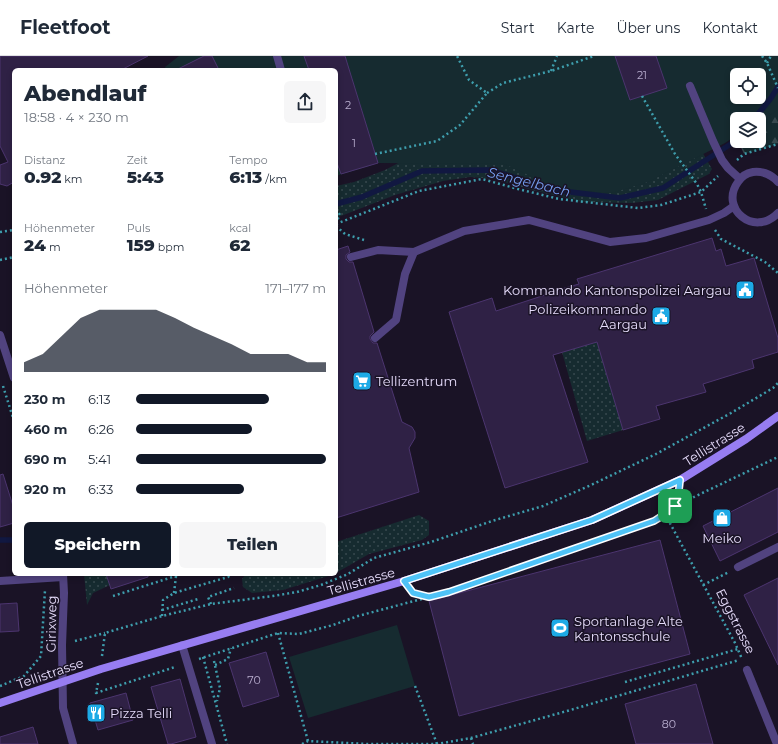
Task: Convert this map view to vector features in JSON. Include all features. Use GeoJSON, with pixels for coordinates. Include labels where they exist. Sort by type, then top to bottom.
{"type":"FeatureCollection","features":[{"type":"Feature","properties":{"kind":"main road","name":"Tellistrasse"},"geometry":{"type":"LineString","coordinates":[[0,703],[101,669],[404,581],[592,520],[680,480],[746,440],[778,416]]}},
{"type":"Feature","properties":{"kind":"street"},"geometry":{"type":"LineString","coordinates":[[690,86],[722,160],[740,179]]}},
{"type":"Feature","properties":{"kind":"street"},"geometry":{"type":"LineString","coordinates":[[777,178],[761,172],[753,172],[746,175],[735,185],[732,199],[738,213],[751,222],[759,223],[777,217]]}},
{"type":"Feature","properties":{"kind":"street"},"geometry":{"type":"LineString","coordinates":[[351,257],[378,250],[414,252],[464,231],[529,220],[610,242],[646,238],[709,220],[724,213],[734,206]]}},
{"type":"Feature","properties":{"kind":"street"},"geometry":{"type":"LineString","coordinates":[[376,338],[396,320],[405,274],[414,252]]}},
{"type":"Feature","properties":{"kind":"street"},"geometry":{"type":"LineString","coordinates":[[0,335],[12,366]]}},
{"type":"Feature","properties":{"kind":"street"},"geometry":{"type":"LineString","coordinates":[[738,568],[778,547]]}},
{"type":"Feature","properties":{"kind":"street"},"geometry":{"type":"LineString","coordinates":[[0,581],[63,576]]}},
{"type":"Feature","properties":{"kind":"street","name":"Girixweg"},"geometry":{"type":"LineString","coordinates":[[63,576],[63,708],[73,744]]}},
{"type":"Feature","properties":{"kind":"street"},"geometry":{"type":"LineString","coordinates":[[182,645],[212,744]]}},
{"type":"Feature","properties":{"kind":"street","name":"Eggstrasse"},"geometry":{"type":"LineString","coordinates":[[747,670],[777,744]]}},
{"type":"Feature","properties":{"kind":"path"},"geometry":{"type":"LineString","coordinates":[[457,56],[468,80],[487,93]]}},
{"type":"Feature","properties":{"kind":"path"},"geometry":{"type":"LineString","coordinates":[[551,72],[557,56]]}},
{"type":"Feature","properties":{"kind":"path"},"geometry":{"type":"LineString","coordinates":[[375,154],[437,141],[460,125],[487,93],[503,83],[551,72],[594,56]]}},
{"type":"Feature","properties":{"kind":"path"},"geometry":{"type":"LineString","coordinates":[[762,56],[767,63],[778,88]]}},
{"type":"Feature","properties":{"kind":"path"},"geometry":{"type":"LineString","coordinates":[[767,63],[771,56]]}},
{"type":"Feature","properties":{"kind":"path"},"geometry":{"type":"LineString","coordinates":[[642,96],[675,154],[697,184],[701,192],[709,220],[721,239],[765,262],[778,273]]}},
{"type":"Feature","properties":{"kind":"path"},"geometry":{"type":"LineString","coordinates":[[338,223],[419,191],[482,179],[559,199],[638,208],[662,205],[701,192],[744,154],[778,144]]}},
{"type":"Feature","properties":{"kind":"path"},"geometry":{"type":"LineString","coordinates":[[338,226],[345,234],[362,239]]}},
{"type":"Feature","properties":{"kind":"path"},"geometry":{"type":"LineString","coordinates":[[0,232],[12,230]]}},
{"type":"Feature","properties":{"kind":"path"},"geometry":{"type":"LineString","coordinates":[[0,260],[12,257]]}},
{"type":"Feature","properties":{"kind":"path"},"geometry":{"type":"LineString","coordinates":[[2,383],[12,415]]}},
{"type":"Feature","properties":{"kind":"path"},"geometry":{"type":"LineString","coordinates":[[62,645],[162,616],[210,604],[298,592],[321,585],[348,574],[374,558],[431,542],[492,521],[543,506],[656,454],[731,413],[773,388],[778,383]]}},
{"type":"Feature","properties":{"kind":"path"},"geometry":{"type":"LineString","coordinates":[[105,632],[101,669],[96,692],[278,633],[299,634],[334,625],[358,616],[449,592],[654,521],[675,506],[778,457]]}},
{"type":"Feature","properties":{"kind":"path"},"geometry":{"type":"LineString","coordinates":[[675,506],[680,480]]}},
{"type":"Feature","properties":{"kind":"path","name":"Eggstrasse"},"geometry":{"type":"LineString","coordinates":[[665,514],[738,649],[747,670]]}},
{"type":"Feature","properties":{"kind":"path"},"geometry":{"type":"LineString","coordinates":[[704,585],[738,568]]}},
{"type":"Feature","properties":{"kind":"path"},"geometry":{"type":"LineString","coordinates":[[113,596],[176,576],[174,593]]}},
{"type":"Feature","properties":{"kind":"path"},"geometry":{"type":"LineString","coordinates":[[162,616],[163,600],[174,593],[229,576]]}},
{"type":"Feature","properties":{"kind":"path"},"geometry":{"type":"LineString","coordinates":[[0,686],[24,676],[41,656],[45,578]]}},
{"type":"Feature","properties":{"kind":"path"},"geometry":{"type":"LineString","coordinates":[[404,581],[413,593],[429,597]]}},
{"type":"Feature","properties":{"kind":"path"},"geometry":{"type":"LineString","coordinates":[[210,604],[208,597],[234,588]]}},
{"type":"Feature","properties":{"kind":"path"},"geometry":{"type":"LineString","coordinates":[[162,610],[198,599]]}},
{"type":"Feature","properties":{"kind":"path"},"geometry":{"type":"LineString","coordinates":[[278,633],[308,742]]}},
{"type":"Feature","properties":{"kind":"path"},"geometry":{"type":"LineString","coordinates":[[215,665],[228,659],[231,648]]}},
{"type":"Feature","properties":{"kind":"path"},"geometry":{"type":"LineString","coordinates":[[625,682],[738,649]]}},
{"type":"Feature","properties":{"kind":"path"},"geometry":{"type":"LineString","coordinates":[[203,657],[217,703],[227,744]]}},
{"type":"Feature","properties":{"kind":"path"},"geometry":{"type":"LineString","coordinates":[[302,744],[308,742],[437,744],[471,738],[742,659]]}},
{"type":"Feature","properties":{"kind":"path"},"geometry":{"type":"LineString","coordinates":[[214,661],[220,688],[217,703]]}},
{"type":"Feature","properties":{"kind":"path"},"geometry":{"type":"LineString","coordinates":[[415,686],[437,744]]}},
{"type":"Feature","properties":{"kind":"path"},"geometry":{"type":"LineString","coordinates":[[471,738],[473,744]]}},
{"type":"Feature","properties":{"kind":"green space"},"geometry":{"type":"Polygon","coordinates":[[[179,56],[778,56],[778,110],[766,118],[766,112],[730,112],[730,140],[648,182],[612,193],[561,190],[504,164],[379,163],[338,175],[338,68],[165,67],[179,56]]]}},
{"type":"Feature","properties":{"kind":"green space"},"geometry":{"type":"Polygon","coordinates":[[[778,63],[778,144],[766,148],[766,112],[732,112],[746,104],[766,104],[766,84],[778,63]]]}},
{"type":"Feature","properties":{"kind":"green space"},"geometry":{"type":"Polygon","coordinates":[[[730,113],[730,124],[726,115],[730,113]]]}},
{"type":"Feature","properties":{"kind":"green space"},"geometry":{"type":"Polygon","coordinates":[[[697,143],[712,169],[709,174],[658,200],[632,203],[582,202],[494,179],[470,177],[443,181],[395,195],[338,217],[338,186],[354,182],[385,170],[425,149],[697,143]]]}},
{"type":"Feature","properties":{"kind":"green space"},"geometry":{"type":"Polygon","coordinates":[[[741,148],[764,148],[744,154],[741,148]]]}},
{"type":"Feature","properties":{"kind":"green space"},"geometry":{"type":"Polygon","coordinates":[[[597,342],[623,430],[587,441],[562,352],[597,342]]]}},
{"type":"Feature","properties":{"kind":"green space"},"geometry":{"type":"Polygon","coordinates":[[[419,515],[429,521],[429,535],[422,540],[369,554],[338,572],[338,541],[419,515]]]}},
{"type":"Feature","properties":{"kind":"green space"},"geometry":{"type":"Polygon","coordinates":[[[84,576],[107,576],[110,585],[93,593],[87,605],[84,576]]]}},
{"type":"Feature","properties":{"kind":"green space"},"geometry":{"type":"Polygon","coordinates":[[[244,576],[328,576],[283,590],[252,593],[243,587],[242,579],[244,576]]]}},
{"type":"Feature","properties":{"kind":"green space"},"geometry":{"type":"Polygon","coordinates":[[[397,625],[415,686],[308,718],[289,657],[397,625]]]}},
{"type":"Feature","properties":{"kind":"building"},"geometry":{"type":"Polygon","coordinates":[[[0,56],[148,56],[125,68],[12,68],[12,183],[7,186],[0,184],[0,165],[8,162],[0,146],[0,56]]]}},
{"type":"Feature","properties":{"kind":"building"},"geometry":{"type":"Polygon","coordinates":[[[204,56],[212,56],[218,68],[180,68],[204,56]]]}},
{"type":"Feature","properties":{"kind":"building"},"geometry":{"type":"Polygon","coordinates":[[[304,56],[345,56],[378,163],[341,174],[338,166],[338,68],[308,68],[304,56]]]}},
{"type":"Feature","properties":{"kind":"building"},"geometry":{"type":"Polygon","coordinates":[[[615,56],[656,56],[667,88],[630,100],[615,56]]]}},
{"type":"Feature","properties":{"kind":"building","name":"Polizeikommando Aargau"},"geometry":{"type":"Polygon","coordinates":[[[712,238],[716,251],[721,249],[726,266],[754,258],[778,338],[778,352],[752,360],[754,368],[703,384],[706,392],[656,406],[660,419],[623,430],[597,342],[553,355],[588,462],[505,488],[449,312],[492,298],[496,311],[545,295],[544,294],[579,284],[577,279],[712,238]]]}},
{"type":"Feature","properties":{"kind":"building","name":"Tellizentrum"},"geometry":{"type":"Polygon","coordinates":[[[348,246],[350,252],[346,255],[346,259],[349,262],[353,262],[374,332],[370,336],[370,339],[373,343],[377,343],[402,422],[412,427],[415,432],[415,438],[409,448],[419,492],[338,517],[338,249],[348,246]]]}},
{"type":"Feature","properties":{"kind":"building"},"geometry":{"type":"Polygon","coordinates":[[[3,474],[12,503],[12,524],[0,527],[0,475],[3,474]]]}},
{"type":"Feature","properties":{"kind":"building"},"geometry":{"type":"Polygon","coordinates":[[[778,488],[778,532],[720,561],[703,526],[778,488]]]}},
{"type":"Feature","properties":{"kind":"building","name":"Sportanlage Alte Kantonsschule"},"geometry":{"type":"Polygon","coordinates":[[[660,540],[690,654],[459,716],[429,601],[660,540]]]}},
{"type":"Feature","properties":{"kind":"building"},"geometry":{"type":"Polygon","coordinates":[[[107,576],[148,576],[148,577],[111,589],[107,576]]]}},
{"type":"Feature","properties":{"kind":"building"},"geometry":{"type":"Polygon","coordinates":[[[778,578],[778,665],[744,595],[778,578]]]}},
{"type":"Feature","properties":{"kind":"building"},"geometry":{"type":"Polygon","coordinates":[[[17,603],[19,631],[0,632],[0,604],[17,603]]]}},
{"type":"Feature","properties":{"kind":"building"},"geometry":{"type":"Polygon","coordinates":[[[266,652],[279,696],[243,707],[229,663],[266,652]]]}},
{"type":"Feature","properties":{"kind":"building"},"geometry":{"type":"Polygon","coordinates":[[[180,679],[196,737],[168,744],[151,687],[180,679]]]}},
{"type":"Feature","properties":{"kind":"building"},"geometry":{"type":"Polygon","coordinates":[[[696,684],[713,744],[636,744],[625,704],[696,684]]]}},
{"type":"Feature","properties":{"kind":"building"},"geometry":{"type":"Polygon","coordinates":[[[126,693],[133,720],[98,730],[90,703],[126,693]]]}},
{"type":"Feature","properties":{"kind":"building"},"geometry":{"type":"Polygon","coordinates":[[[33,727],[38,744],[0,744],[0,737],[33,727]]]}},
{"type":"Feature","properties":{"kind":"waterway","name":"Sengelbach"},"geometry":{"type":"LineString","coordinates":[[760,112],[778,87]]}},
{"type":"Feature","properties":{"kind":"waterway","name":"Sengelbach"},"geometry":{"type":"LineString","coordinates":[[338,203],[362,197],[422,171],[491,170],[554,190],[620,198],[663,188],[730,145]]}},
{"type":"Feature","properties":{"kind":"waterway","name":"Sengelbach"},"geometry":{"type":"LineString","coordinates":[[0,540],[12,540]]}},
{"type":"Feature","properties":{"kind":"place","name":"Kommando Kantonspolizei Aargau"},"geometry":{"type":"Point","coordinates":[745,290]}},
{"type":"Feature","properties":{"kind":"place","name":"Polizeikommando Aargau"},"geometry":{"type":"Point","coordinates":[661,316]}},
{"type":"Feature","properties":{"kind":"place","name":"Tellizentrum"},"geometry":{"type":"Point","coordinates":[362,381]}},
{"type":"Feature","properties":{"kind":"place","name":"Meiko"},"geometry":{"type":"Point","coordinates":[722,518]}},
{"type":"Feature","properties":{"kind":"place","name":"Sportanlage Alte Kantonsschule"},"geometry":{"type":"Point","coordinates":[560,628]}},
{"type":"Feature","properties":{"kind":"place","name":"Pizza Telli"},"geometry":{"type":"Point","coordinates":[96,713]}},
{"type":"Feature","properties":{"kind":"route"},"geometry":{"type":"LineString","coordinates":[[680,480],[675,506],[654,521],[449,592],[429,597],[413,593],[404,581],[592,520],[680,480]]}}]}
